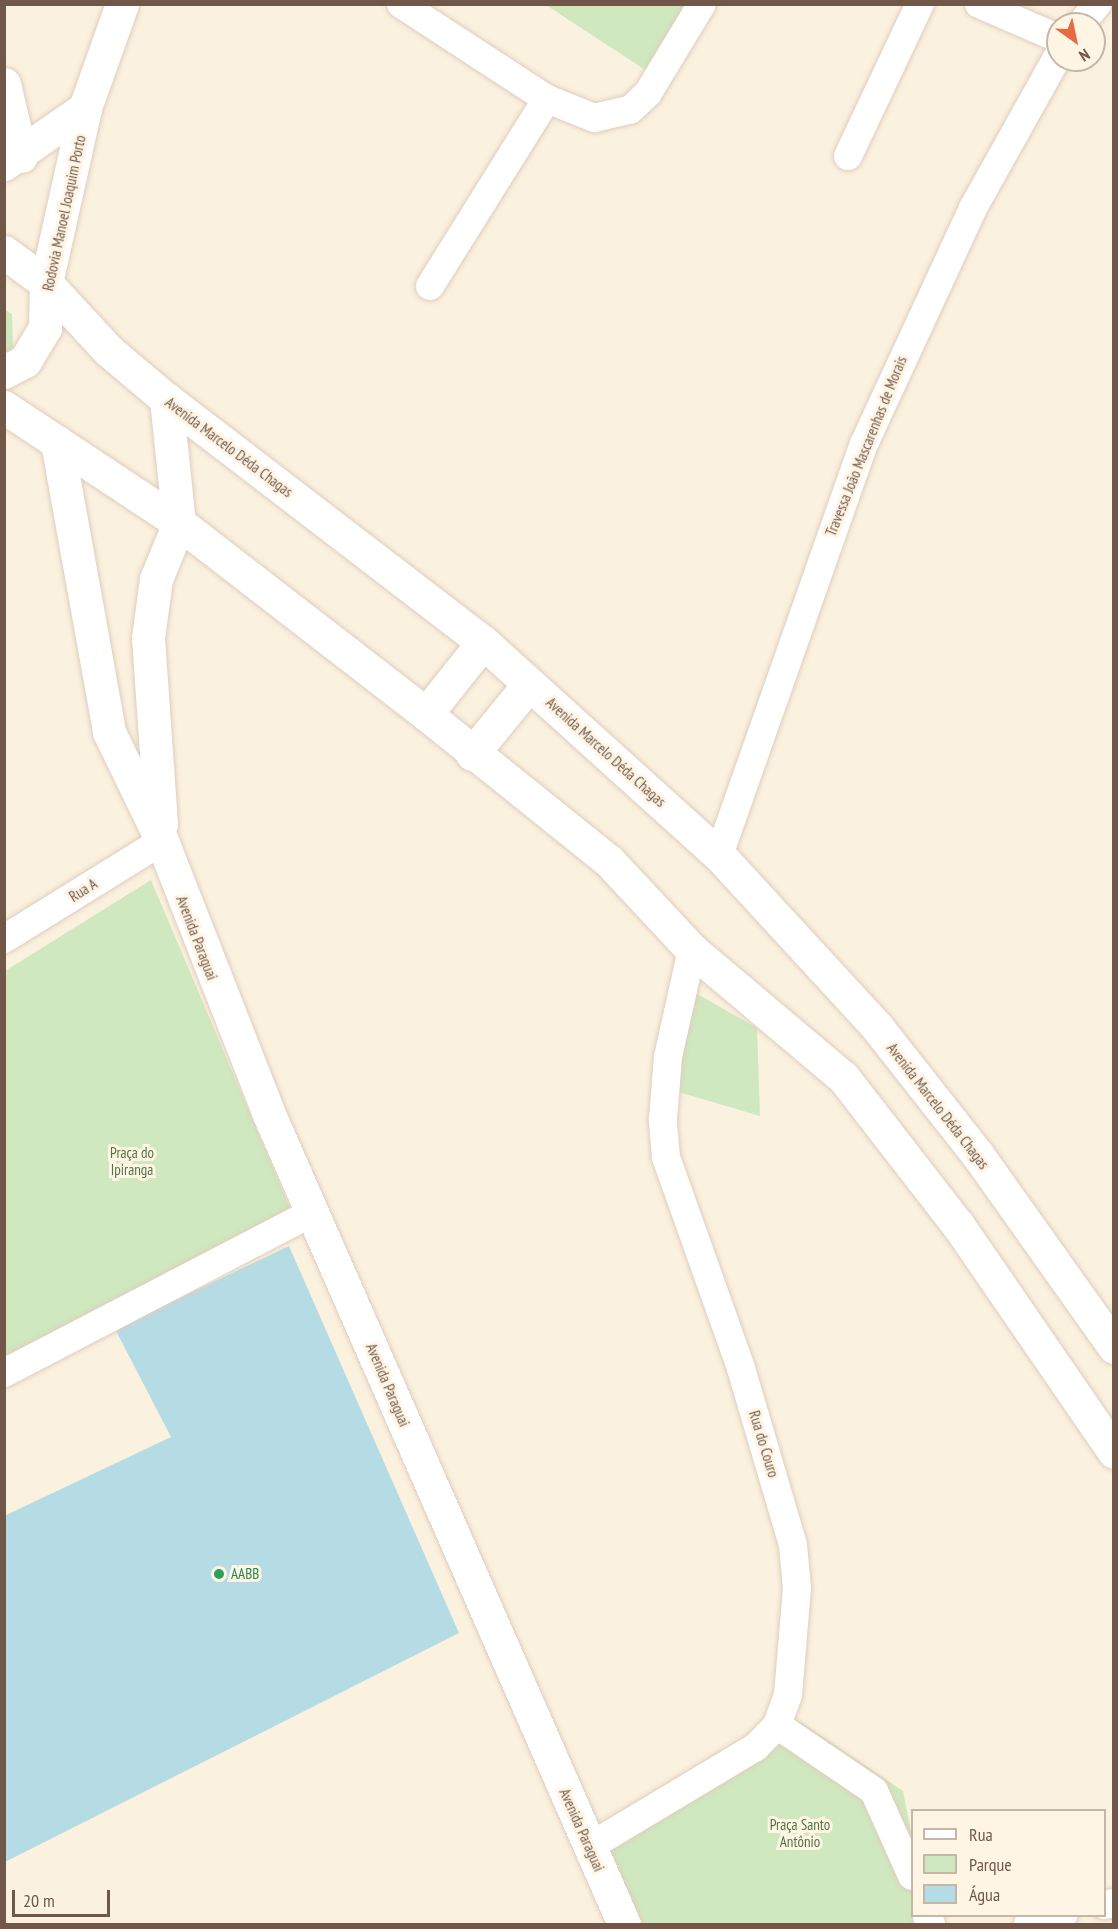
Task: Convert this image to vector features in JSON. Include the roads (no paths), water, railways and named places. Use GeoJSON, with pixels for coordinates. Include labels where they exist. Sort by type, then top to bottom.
{"type":"FeatureCollection","features":[{"type":"Feature","properties":{"kind":"main road","name":"Rodovia Manoel Joaquim Porto"},"geometry":{"type":"LineString","coordinates":[[4,372],[25,361],[45,328],[46,283],[85,108],[122,4]]}},
{"type":"Feature","properties":{"kind":"main road"},"geometry":{"type":"LineString","coordinates":[[4,84],[13,160]]}},
{"type":"Feature","properties":{"kind":"main road","name":"Rodovia Manoel Joaquim Porto"},"geometry":{"type":"LineString","coordinates":[[13,160],[85,108]]}},
{"type":"Feature","properties":{"kind":"main road","name":"Avenida Marcelo Déda Chagas"},"geometry":{"type":"LineString","coordinates":[[4,252],[46,283],[109,351],[166,399],[483,642],[719,855],[877,1027],[977,1154],[1113,1347]]}},
{"type":"Feature","properties":{"kind":"main road"},"geometry":{"type":"LineString","coordinates":[[166,399],[179,523]]}},
{"type":"Feature","properties":{"kind":"main road"},"geometry":{"type":"LineString","coordinates":[[4,407],[179,523],[426,714],[472,754],[609,861],[692,950],[843,1077],[958,1225],[1113,1452]]}},
{"type":"Feature","properties":{"kind":"main road","name":"Avenida Paraguai"},"geometry":{"type":"LineString","coordinates":[[57,442],[109,732],[162,841],[220,1000],[624,1924]]}},
{"type":"Feature","properties":{"kind":"main road","name":"Avenida Paraguai"},"geometry":{"type":"LineString","coordinates":[[162,841],[148,638],[156,579],[179,523]]}},
{"type":"Feature","properties":{"kind":"main road"},"geometry":{"type":"LineString","coordinates":[[426,714],[483,642]]}},
{"type":"Feature","properties":{"kind":"main road"},"geometry":{"type":"LineString","coordinates":[[472,754],[530,684]]}},
{"type":"Feature","properties":{"kind":"street"},"geometry":{"type":"LineString","coordinates":[[401,4],[546,99],[594,118],[630,110],[658,79],[702,4]]}},
{"type":"Feature","properties":{"kind":"street"},"geometry":{"type":"LineString","coordinates":[[848,156],[920,4]]}},
{"type":"Feature","properties":{"kind":"street"},"geometry":{"type":"LineString","coordinates":[[979,4],[1046,34]]}},
{"type":"Feature","properties":{"kind":"street","name":"Travessa João Mascarenhas de Morais"},"geometry":{"type":"LineString","coordinates":[[719,855],[864,444],[973,208],[1049,72]]}},
{"type":"Feature","properties":{"kind":"street"},"geometry":{"type":"LineString","coordinates":[[430,286],[546,99]]}},
{"type":"Feature","properties":{"kind":"street","name":"Rua A"},"geometry":{"type":"LineString","coordinates":[[4,939],[162,841]]}},
{"type":"Feature","properties":{"kind":"street","name":"Rua do Couro"},"geometry":{"type":"LineString","coordinates":[[589,1846],[756,1747],[777,1725],[786,1706],[795,1618],[793,1545],[741,1368],[666,1156],[663,1119],[668,1057],[692,950]]}},
{"type":"Feature","properties":{"kind":"street"},"geometry":{"type":"LineString","coordinates":[[4,1373],[313,1212]]}},
{"type":"Feature","properties":{"kind":"street"},"geometry":{"type":"LineString","coordinates":[[777,1725],[874,1791],[911,1874]]}},
{"type":"Feature","properties":{"kind":"street"},"geometry":{"type":"LineString","coordinates":[[1028,1924],[1059,1917]]}},
{"type":"Feature","properties":{"kind":"water","name":"AABB"},"geometry":{"type":"Polygon","coordinates":[[[289,1246],[459,1633],[5,1862],[4,1516],[171,1437],[115,1329],[289,1246]]]}},
{"type":"Feature","properties":{"kind":"place","name":"AABB"},"geometry":{"type":"Point","coordinates":[219,1574]}},
{"type":"Feature","properties":{"kind":"park label","name":"Praça do Ipiranga"},"geometry":{"type":"Point","coordinates":[132,1160]}},
{"type":"Feature","properties":{"kind":"park label","name":"Praça Santo Antônio"},"geometry":{"type":"Point","coordinates":[800,1832]}}]}
